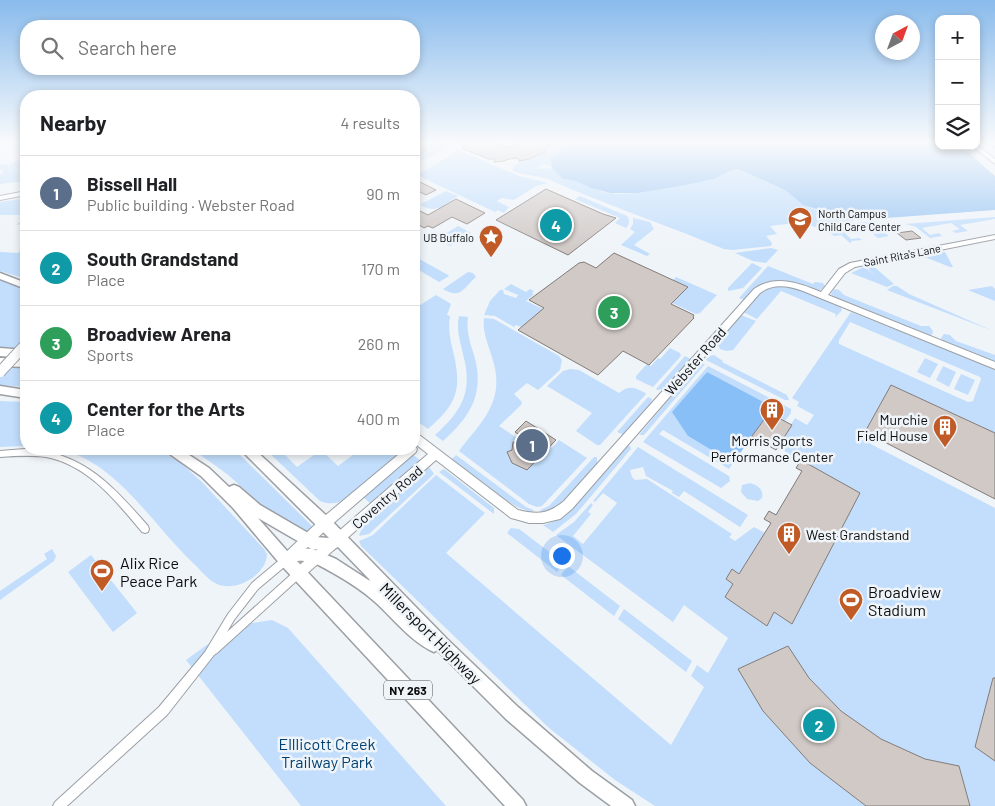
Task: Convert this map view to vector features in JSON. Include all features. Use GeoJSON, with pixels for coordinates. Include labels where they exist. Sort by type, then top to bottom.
{"type":"FeatureCollection","features":[{"type":"Feature","properties":{"kind":"main road"},"geometry":{"type":"LineString","coordinates":[[0,276],[20,284]]}},
{"type":"Feature","properties":{"kind":"main road"},"geometry":{"type":"LineString","coordinates":[[0,372],[20,350]]}},
{"type":"Feature","properties":{"kind":"main road"},"geometry":{"type":"LineString","coordinates":[[0,352],[20,354]]}},
{"type":"Feature","properties":{"kind":"main road"},"geometry":{"type":"LineString","coordinates":[[0,362],[20,363]]}},
{"type":"Feature","properties":{"kind":"main road"},"geometry":{"type":"LineString","coordinates":[[0,390],[20,395]]}},
{"type":"Feature","properties":{"kind":"main road"},"geometry":{"type":"LineString","coordinates":[[0,396],[20,396]]}},
{"type":"Feature","properties":{"kind":"main road","name":"NY 263"},"geometry":{"type":"LineString","coordinates":[[180,455],[205,472],[238,504],[286,560],[517,806]]}},
{"type":"Feature","properties":{"kind":"main road","name":"Millersport Highway"},"geometry":{"type":"LineString","coordinates":[[252,455],[325,523],[456,659],[558,756],[626,806]]}},
{"type":"Feature","properties":{"kind":"main road"},"geometry":{"type":"LineString","coordinates":[[205,472],[237,493],[255,509],[308,540],[320,545],[329,545],[339,539]]}},
{"type":"Feature","properties":{"kind":"main road"},"geometry":{"type":"LineString","coordinates":[[286,560],[295,555],[305,554],[318,557],[377,595],[413,630],[456,659]]}},
{"type":"Feature","properties":{"kind":"street"},"geometry":{"type":"LineString","coordinates":[[0,191],[20,188]]}},
{"type":"Feature","properties":{"kind":"street"},"geometry":{"type":"LineString","coordinates":[[0,198],[20,194]]}},
{"type":"Feature","properties":{"kind":"street","name":"Saint Rita's Lane"},"geometry":{"type":"LineString","coordinates":[[822,296],[842,271],[853,265],[995,237]]}},
{"type":"Feature","properties":{"kind":"street","name":"Webster Road"},"geometry":{"type":"LineString","coordinates":[[420,446],[436,454],[515,514],[537,519],[556,514],[568,505],[760,288],[769,284],[784,283],[800,287],[995,366]]}},
{"type":"Feature","properties":{"kind":"street"},"geometry":{"type":"LineString","coordinates":[[0,454],[20,453]]}},
{"type":"Feature","properties":{"kind":"street","name":"Coventry Road"},"geometry":{"type":"LineString","coordinates":[[300,573],[436,454]]}},
{"type":"Feature","properties":{"kind":"street"},"geometry":{"type":"LineString","coordinates":[[46,455],[64,459],[84,468],[101,480],[145,529]]}},
{"type":"Feature","properties":{"kind":"street","name":"Coventry Road"},"geometry":{"type":"LineString","coordinates":[[286,560],[402,455]]}},
{"type":"Feature","properties":{"kind":"street"},"geometry":{"type":"LineString","coordinates":[[59,806],[146,728],[182,688],[208,655],[231,617],[256,586],[286,560]]}},
{"type":"Feature","properties":{"kind":"street"},"geometry":{"type":"LineString","coordinates":[[208,655],[300,573]]}},
{"type":"Feature","properties":{"kind":"green space"},"geometry":{"type":"Polygon","coordinates":[[[0,179],[20,179],[20,182],[0,184],[0,179]]]}},
{"type":"Feature","properties":{"kind":"green space"},"geometry":{"type":"Polygon","coordinates":[[[425,179],[530,179],[548,183],[536,186],[514,200],[502,198],[497,201],[509,207],[504,213],[498,210],[495,212],[425,179]]]}},
{"type":"Feature","properties":{"kind":"green space"},"geometry":{"type":"Polygon","coordinates":[[[546,179],[576,181],[603,192],[617,194],[638,193],[713,179],[760,179],[785,190],[803,205],[822,212],[849,217],[854,221],[815,227],[803,222],[770,226],[777,234],[766,236],[772,243],[771,246],[732,250],[724,249],[546,179]]]}},
{"type":"Feature","properties":{"kind":"green space"},"geometry":{"type":"Polygon","coordinates":[[[446,191],[458,196],[437,208],[432,209],[422,206],[421,204],[446,191]]]}},
{"type":"Feature","properties":{"kind":"green space"},"geometry":{"type":"Polygon","coordinates":[[[580,196],[627,216],[629,222],[626,228],[615,223],[620,218],[575,199],[580,196]]]}},
{"type":"Feature","properties":{"kind":"green space"},"geometry":{"type":"Polygon","coordinates":[[[20,199],[20,215],[0,215],[0,202],[20,199]]]}},
{"type":"Feature","properties":{"kind":"green space"},"geometry":{"type":"Polygon","coordinates":[[[995,217],[995,219],[960,225],[968,231],[956,233],[952,231],[960,229],[951,223],[922,228],[930,235],[939,233],[942,236],[930,238],[916,227],[905,224],[995,217]]]}},
{"type":"Feature","properties":{"kind":"green space"},"geometry":{"type":"Polygon","coordinates":[[[633,218],[650,222],[654,229],[634,245],[650,254],[647,256],[621,245],[635,232],[630,229],[633,224],[633,218]]]}},
{"type":"Feature","properties":{"kind":"green space"},"geometry":{"type":"Polygon","coordinates":[[[866,222],[874,225],[889,236],[878,238],[873,234],[882,233],[874,227],[844,232],[851,239],[859,238],[862,240],[851,241],[850,243],[841,235],[834,236],[820,226],[866,222]]]}},
{"type":"Feature","properties":{"kind":"green space"},"geometry":{"type":"Polygon","coordinates":[[[458,226],[471,233],[450,246],[437,239],[458,226]]]}},
{"type":"Feature","properties":{"kind":"green space"},"geometry":{"type":"Polygon","coordinates":[[[771,248],[778,250],[766,263],[753,261],[735,253],[771,248]]]}},
{"type":"Feature","properties":{"kind":"green space"},"geometry":{"type":"Polygon","coordinates":[[[20,251],[20,277],[0,271],[0,252],[18,253],[20,251]]]}},
{"type":"Feature","properties":{"kind":"green space"},"geometry":{"type":"Polygon","coordinates":[[[945,252],[953,267],[922,256],[945,252]]]}},
{"type":"Feature","properties":{"kind":"green space"},"geometry":{"type":"Polygon","coordinates":[[[420,259],[449,276],[439,282],[420,271],[420,259]]]}},
{"type":"Feature","properties":{"kind":"green space"},"geometry":{"type":"Polygon","coordinates":[[[752,263],[762,268],[743,288],[728,291],[728,288],[752,263]]]}},
{"type":"Feature","properties":{"kind":"green space"},"geometry":{"type":"Polygon","coordinates":[[[768,266],[813,284],[815,282],[823,283],[825,287],[818,291],[779,281],[771,282],[754,290],[744,300],[739,298],[768,266]]]}},
{"type":"Feature","properties":{"kind":"green space"},"geometry":{"type":"Polygon","coordinates":[[[873,266],[894,284],[887,287],[851,273],[864,267],[875,275],[866,267],[873,266]]]}},
{"type":"Feature","properties":{"kind":"green space"},"geometry":{"type":"Polygon","coordinates":[[[468,272],[473,273],[476,277],[461,291],[454,293],[443,289],[468,272]]]}},
{"type":"Feature","properties":{"kind":"green space"},"geometry":{"type":"Polygon","coordinates":[[[676,277],[717,295],[700,313],[696,314],[672,303],[688,287],[673,280],[676,277]]]}},
{"type":"Feature","properties":{"kind":"green space"},"geometry":{"type":"Polygon","coordinates":[[[0,279],[12,283],[20,289],[20,342],[14,350],[0,349],[0,279]]]}},
{"type":"Feature","properties":{"kind":"green space"},"geometry":{"type":"Polygon","coordinates":[[[511,284],[526,292],[530,289],[534,291],[532,293],[534,294],[526,301],[543,309],[521,327],[516,325],[514,327],[495,316],[484,315],[490,301],[500,290],[503,290],[504,294],[516,298],[518,295],[504,289],[511,284]]]}},
{"type":"Feature","properties":{"kind":"green space"},"geometry":{"type":"Polygon","coordinates":[[[776,286],[800,289],[840,306],[842,310],[835,318],[836,314],[781,291],[757,319],[743,312],[763,291],[776,286]]]}},
{"type":"Feature","properties":{"kind":"green space"},"geometry":{"type":"Polygon","coordinates":[[[897,286],[909,294],[993,331],[887,290],[897,286]]]}},
{"type":"Feature","properties":{"kind":"green space"},"geometry":{"type":"Polygon","coordinates":[[[992,286],[995,289],[995,301],[968,290],[992,286]]]}},
{"type":"Feature","properties":{"kind":"green space"},"geometry":{"type":"Polygon","coordinates":[[[834,289],[839,290],[844,295],[921,326],[929,326],[933,331],[932,335],[926,336],[835,299],[831,294],[834,289]]]}},
{"type":"Feature","properties":{"kind":"green space"},"geometry":{"type":"Polygon","coordinates":[[[436,295],[451,304],[447,315],[450,316],[450,334],[457,376],[457,386],[451,403],[446,411],[428,429],[420,423],[420,305],[436,295]]]}},
{"type":"Feature","properties":{"kind":"green space"},"geometry":{"type":"Polygon","coordinates":[[[851,312],[995,369],[995,433],[891,385],[865,432],[859,438],[995,508],[995,806],[655,806],[615,780],[549,728],[361,546],[359,541],[373,535],[436,475],[485,513],[446,553],[671,745],[704,687],[691,676],[697,665],[708,673],[728,638],[684,605],[673,622],[556,535],[574,522],[591,503],[593,505],[588,512],[591,514],[573,536],[583,544],[617,503],[603,493],[595,502],[593,501],[638,447],[748,515],[740,527],[684,491],[679,497],[672,493],[673,491],[646,476],[643,467],[630,470],[635,480],[647,479],[732,534],[729,537],[735,541],[754,527],[765,533],[771,523],[764,519],[769,511],[776,514],[802,472],[796,468],[800,460],[777,447],[795,418],[807,425],[814,415],[797,406],[799,402],[792,398],[851,312]],[[850,322],[839,340],[839,344],[968,402],[973,401],[981,379],[850,322]]]}},
{"type":"Feature","properties":{"kind":"green space"},"geometry":{"type":"Polygon","coordinates":[[[741,315],[756,321],[733,350],[726,351],[720,349],[717,343],[741,315]]]}},
{"type":"Feature","properties":{"kind":"green space"},"geometry":{"type":"Polygon","coordinates":[[[459,316],[468,317],[469,336],[478,381],[473,403],[468,413],[443,441],[435,435],[453,417],[459,408],[466,389],[466,367],[458,330],[459,316]]]}},
{"type":"Feature","properties":{"kind":"green space"},"geometry":{"type":"Polygon","coordinates":[[[484,318],[494,319],[559,356],[562,360],[560,370],[538,390],[527,383],[514,394],[522,402],[521,405],[499,426],[520,440],[517,443],[513,443],[512,450],[507,452],[512,463],[549,446],[552,448],[559,440],[587,458],[542,506],[537,507],[529,504],[459,451],[482,422],[493,402],[496,391],[494,364],[485,335],[484,318]]]}},
{"type":"Feature","properties":{"kind":"green space"},"geometry":{"type":"Polygon","coordinates":[[[944,334],[950,335],[956,341],[995,355],[995,364],[943,342],[941,338],[944,334]]]}},
{"type":"Feature","properties":{"kind":"green space"},"geometry":{"type":"Polygon","coordinates":[[[670,348],[680,353],[681,356],[653,387],[636,379],[636,376],[647,364],[651,366],[670,348]]]}},
{"type":"Feature","properties":{"kind":"green space"},"geometry":{"type":"Polygon","coordinates":[[[714,355],[722,362],[787,395],[789,400],[785,400],[706,360],[714,355]]]}},
{"type":"Feature","properties":{"kind":"green space"},"geometry":{"type":"Polygon","coordinates":[[[685,356],[691,359],[665,389],[657,390],[656,389],[685,356]]]}},
{"type":"Feature","properties":{"kind":"green space"},"geometry":{"type":"Polygon","coordinates":[[[925,358],[938,364],[930,378],[917,372],[925,358]]]}},
{"type":"Feature","properties":{"kind":"green space"},"geometry":{"type":"Polygon","coordinates":[[[699,363],[705,364],[644,435],[639,435],[699,363]]]}},
{"type":"Feature","properties":{"kind":"green space"},"geometry":{"type":"Polygon","coordinates":[[[12,366],[20,367],[20,387],[0,385],[0,376],[12,366]]]}},
{"type":"Feature","properties":{"kind":"green space"},"geometry":{"type":"Polygon","coordinates":[[[708,366],[791,409],[791,413],[785,421],[769,413],[773,407],[706,372],[688,436],[733,463],[729,469],[663,430],[659,434],[729,476],[730,481],[721,488],[643,442],[708,366]]]}},
{"type":"Feature","properties":{"kind":"green space"},"geometry":{"type":"Polygon","coordinates":[[[943,366],[956,372],[949,387],[936,380],[943,366]]]}},
{"type":"Feature","properties":{"kind":"green space"},"geometry":{"type":"Polygon","coordinates":[[[570,369],[579,370],[619,393],[625,389],[632,388],[646,394],[600,445],[597,445],[576,431],[592,413],[547,386],[563,371],[570,369]]]}},
{"type":"Feature","properties":{"kind":"green space"},"geometry":{"type":"Polygon","coordinates":[[[961,374],[975,380],[968,395],[954,389],[961,374]]]}},
{"type":"Feature","properties":{"kind":"green space"},"geometry":{"type":"Polygon","coordinates":[[[648,397],[652,399],[651,404],[624,435],[617,432],[648,397]]]}},
{"type":"Feature","properties":{"kind":"green space"},"geometry":{"type":"Polygon","coordinates":[[[0,401],[20,402],[20,446],[0,447],[0,401]]]}},
{"type":"Feature","properties":{"kind":"green space"},"geometry":{"type":"Polygon","coordinates":[[[627,446],[630,446],[631,449],[576,514],[553,532],[543,525],[556,520],[578,503],[627,446]]]}},
{"type":"Feature","properties":{"kind":"green space"},"geometry":{"type":"Polygon","coordinates":[[[77,455],[168,455],[182,464],[202,482],[264,549],[267,554],[266,562],[262,569],[256,575],[240,584],[223,586],[215,583],[177,546],[114,478],[96,465],[77,455]]]}},
{"type":"Feature","properties":{"kind":"green space"},"geometry":{"type":"Polygon","coordinates":[[[200,455],[240,455],[315,529],[307,535],[273,515],[227,474],[200,455]]]}},
{"type":"Feature","properties":{"kind":"green space"},"geometry":{"type":"Polygon","coordinates":[[[271,455],[285,455],[297,467],[314,455],[326,455],[338,466],[353,455],[397,455],[348,497],[331,503],[320,501],[271,455]]]}},
{"type":"Feature","properties":{"kind":"green space"},"geometry":{"type":"Polygon","coordinates":[[[411,455],[421,461],[371,504],[363,497],[411,455]]]}},
{"type":"Feature","properties":{"kind":"green space"},"geometry":{"type":"Polygon","coordinates":[[[456,455],[526,507],[534,510],[532,512],[523,509],[502,497],[452,459],[456,455]]]}},
{"type":"Feature","properties":{"kind":"green space"},"geometry":{"type":"Polygon","coordinates":[[[594,457],[597,457],[597,465],[572,493],[558,505],[541,512],[540,510],[549,506],[594,457]]]}},
{"type":"Feature","properties":{"kind":"green space"},"geometry":{"type":"Polygon","coordinates":[[[427,467],[434,474],[369,534],[359,536],[363,525],[427,467]]]}},
{"type":"Feature","properties":{"kind":"green space"},"geometry":{"type":"Polygon","coordinates":[[[444,469],[494,508],[494,514],[439,472],[444,469]]]}},
{"type":"Feature","properties":{"kind":"green space"},"geometry":{"type":"Polygon","coordinates":[[[750,483],[756,485],[761,490],[762,498],[758,501],[747,499],[741,492],[742,485],[750,483]]]}},
{"type":"Feature","properties":{"kind":"green space"},"geometry":{"type":"Polygon","coordinates":[[[511,528],[519,529],[564,563],[557,572],[507,533],[511,528]]]}},
{"type":"Feature","properties":{"kind":"green space"},"geometry":{"type":"Polygon","coordinates":[[[52,549],[56,556],[54,561],[0,600],[0,591],[47,559],[44,554],[52,549]]]}},
{"type":"Feature","properties":{"kind":"green space","name":"Alix Rice Peace Park"},"geometry":{"type":"Polygon","coordinates":[[[91,555],[137,613],[113,632],[68,572],[91,555]]]}},
{"type":"Feature","properties":{"kind":"green space"},"geometry":{"type":"Polygon","coordinates":[[[568,566],[620,606],[614,616],[561,575],[568,566]]]}},
{"type":"Feature","properties":{"kind":"green space"},"geometry":{"type":"Polygon","coordinates":[[[624,609],[692,661],[686,672],[618,619],[624,609]]]}},
{"type":"Feature","properties":{"kind":"green space","name":"Elllicott Creek Trailway Park"},"geometry":{"type":"Polygon","coordinates":[[[272,620],[288,628],[446,806],[301,806],[186,660],[233,626],[272,620]]]}},
{"type":"Feature","properties":{"kind":"shaded area"},"geometry":{"type":"Polygon","coordinates":[[[563,179],[715,179],[638,193],[610,193],[591,188],[576,181],[563,179]]]}},
{"type":"Feature","properties":{"kind":"shaded area"},"geometry":{"type":"Polygon","coordinates":[[[760,179],[995,179],[995,210],[886,218],[843,217],[803,205],[785,190],[760,179]]]}},
{"type":"Feature","properties":{"kind":"shaded area"},"geometry":{"type":"Polygon","coordinates":[[[707,372],[773,407],[733,463],[688,436],[672,412],[707,372]]]}},
{"type":"Feature","properties":{"kind":"building"},"geometry":{"type":"Polygon","coordinates":[[[420,182],[436,190],[426,195],[420,192],[420,182]]]}},
{"type":"Feature","properties":{"kind":"building"},"geometry":{"type":"Polygon","coordinates":[[[546,189],[616,218],[568,255],[496,220],[546,189]]]}},
{"type":"Feature","properties":{"kind":"building"},"geometry":{"type":"Polygon","coordinates":[[[456,199],[485,213],[467,224],[452,217],[433,228],[428,226],[424,228],[420,226],[420,211],[428,215],[456,199]]]}},
{"type":"Feature","properties":{"kind":"building"},"geometry":{"type":"Polygon","coordinates":[[[912,231],[921,238],[906,240],[897,233],[912,231]]]}},
{"type":"Feature","properties":{"kind":"building"},"geometry":{"type":"Polygon","coordinates":[[[614,253],[688,287],[671,304],[694,315],[694,318],[649,365],[623,351],[598,375],[518,330],[544,308],[529,300],[579,263],[584,262],[596,268],[614,253]]]}},
{"type":"Feature","properties":{"kind":"building","name":"Murchie Field House"},"geometry":{"type":"Polygon","coordinates":[[[891,385],[995,433],[995,499],[865,432],[891,385]]]}},
{"type":"Feature","properties":{"kind":"building","name":"Morris Sports Performance Center"},"geometry":{"type":"Polygon","coordinates":[[[769,413],[792,425],[776,450],[752,436],[769,413]]]}},
{"type":"Feature","properties":{"kind":"building"},"geometry":{"type":"Polygon","coordinates":[[[526,421],[556,440],[527,470],[512,463],[507,452],[512,450],[513,442],[540,448],[515,432],[526,421]]]}},
{"type":"Feature","properties":{"kind":"building","name":"West Grandstand"},"geometry":{"type":"Polygon","coordinates":[[[801,460],[860,493],[792,624],[774,612],[767,626],[725,597],[733,584],[726,579],[732,569],[739,574],[771,523],[764,519],[769,511],[776,515],[802,471],[796,468],[801,460]]]}},
{"type":"Feature","properties":{"kind":"building"},"geometry":{"type":"Polygon","coordinates":[[[788,646],[809,678],[841,711],[881,739],[925,759],[959,766],[970,806],[866,806],[810,763],[763,711],[738,669],[788,646]]]}},
{"type":"Feature","properties":{"kind":"building"},"geometry":{"type":"Polygon","coordinates":[[[993,678],[995,678],[995,761],[975,747],[993,678]]]}},
{"type":"Feature","properties":{"kind":"place","name":"Center for the Arts"},"geometry":{"type":"Point","coordinates":[556,225]}},
{"type":"Feature","properties":{"kind":"place","name":"North Campus Child Care Center"},"geometry":{"type":"Point","coordinates":[800,240]}},
{"type":"Feature","properties":{"kind":"place","name":"UB Buffalo"},"geometry":{"type":"Point","coordinates":[491,258]}},
{"type":"Feature","properties":{"kind":"place","name":"Broadview Arena"},"geometry":{"type":"Point","coordinates":[614,312]}},
{"type":"Feature","properties":{"kind":"place","name":"Morris Sports Performance Center"},"geometry":{"type":"Point","coordinates":[772,431]}},
{"type":"Feature","properties":{"kind":"place","name":"Bissell Hall"},"geometry":{"type":"Point","coordinates":[532,445]}},
{"type":"Feature","properties":{"kind":"place","name":"Murchie Field House"},"geometry":{"type":"Point","coordinates":[945,448]}},
{"type":"Feature","properties":{"kind":"place","name":"West Grandstand"},"geometry":{"type":"Point","coordinates":[789,555]}},
{"type":"Feature","properties":{"kind":"place","name":"Alix Rice Peace Park"},"geometry":{"type":"Point","coordinates":[102,592]}},
{"type":"Feature","properties":{"kind":"place","name":"Broadview Stadium"},"geometry":{"type":"Point","coordinates":[851,621]}},
{"type":"Feature","properties":{"kind":"place","name":"South Grandstand"},"geometry":{"type":"Point","coordinates":[819,725]}}]}
